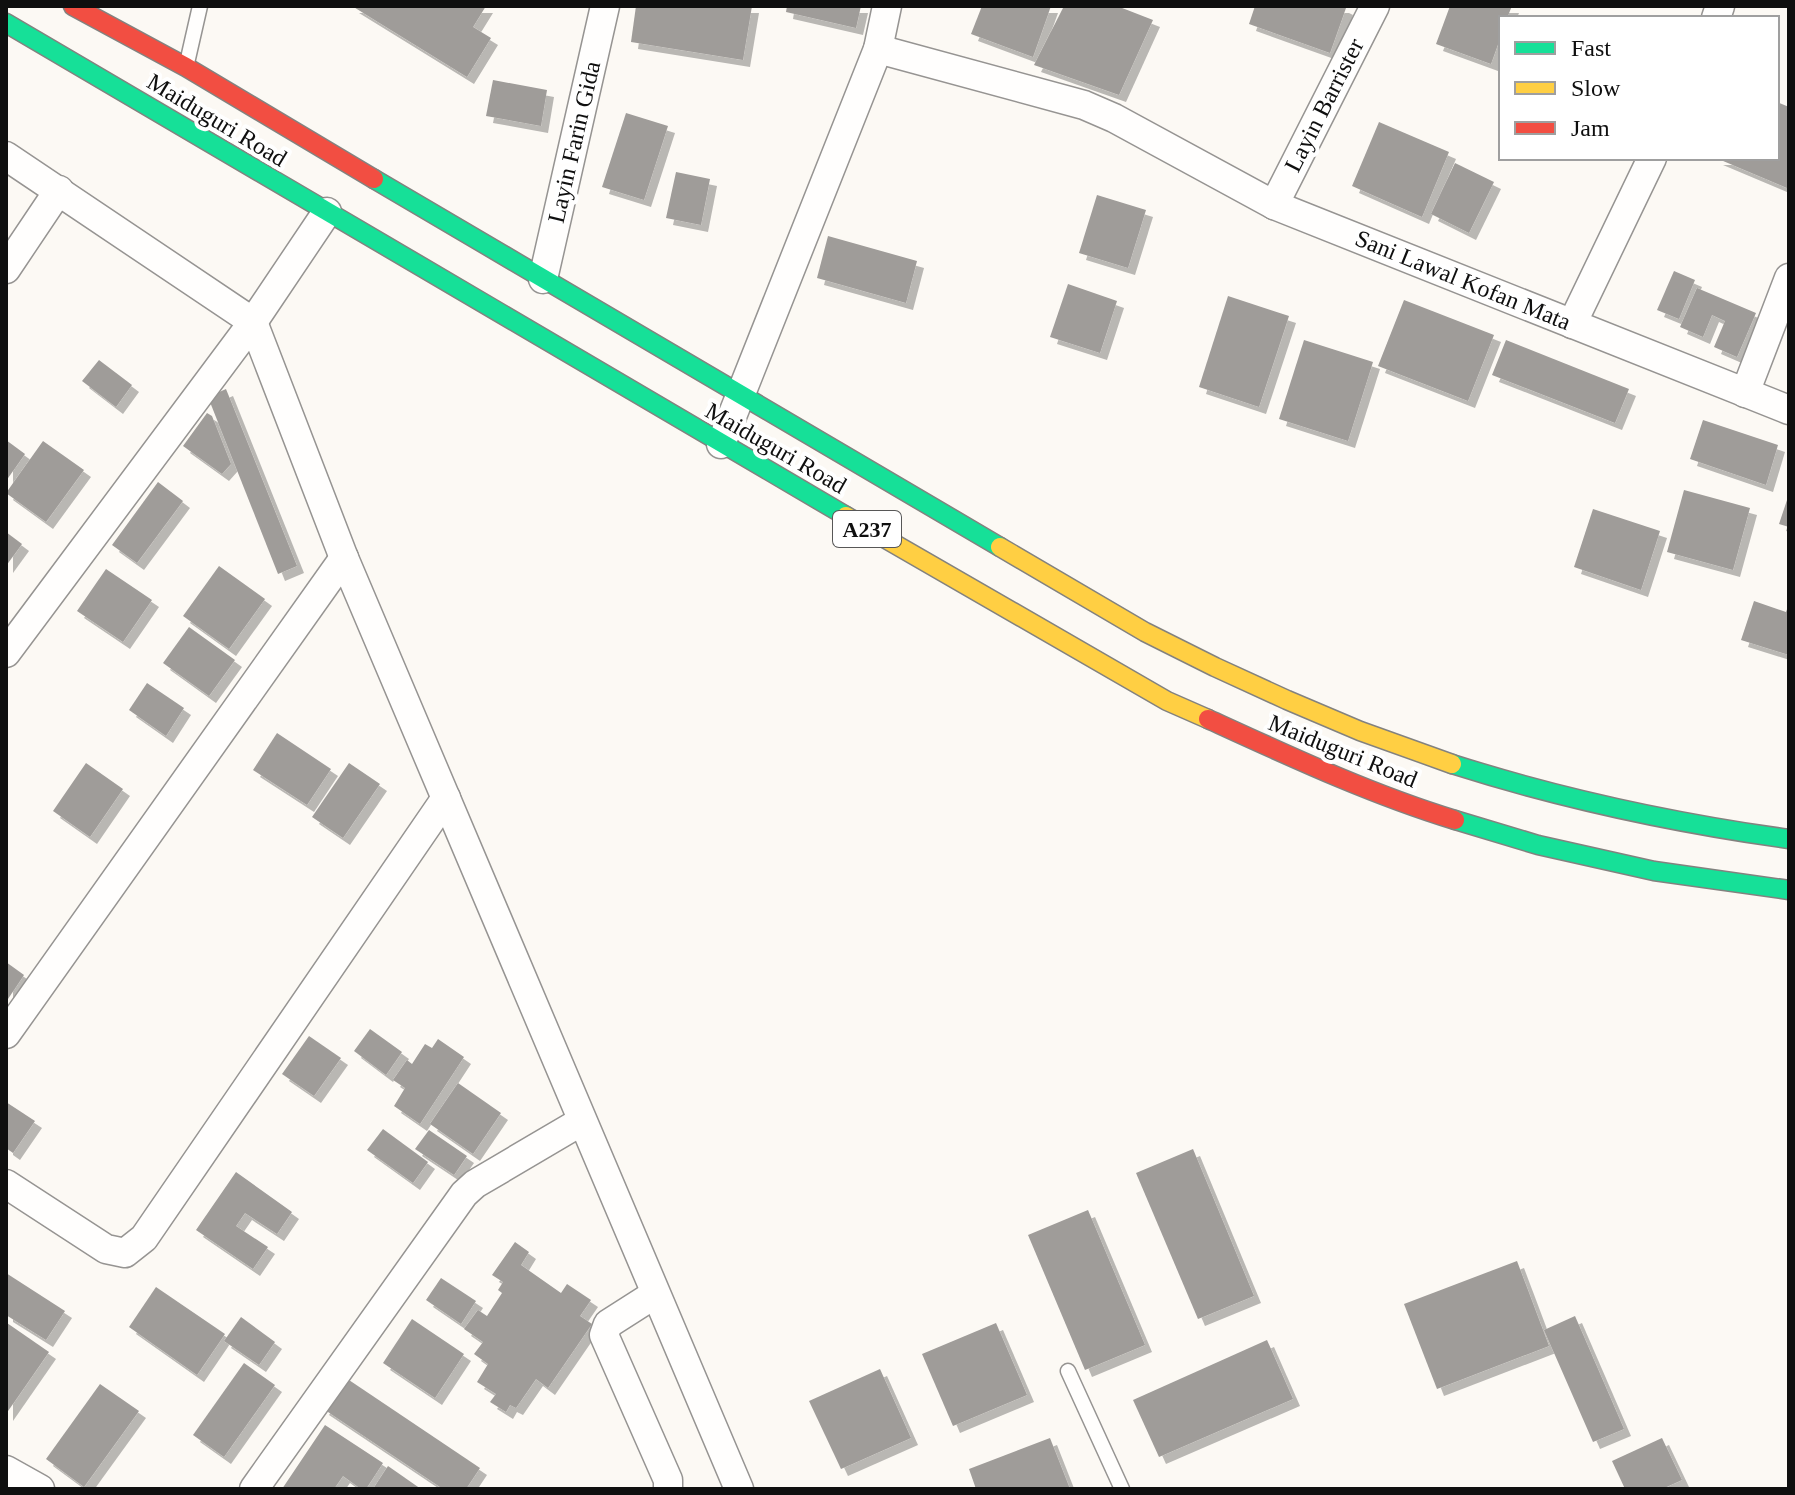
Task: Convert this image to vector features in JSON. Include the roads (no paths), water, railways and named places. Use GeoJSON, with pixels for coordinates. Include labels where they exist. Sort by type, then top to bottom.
{"type":"FeatureCollection","features":[{"type":"Feature","properties":{"kind":"highway","name":"Maiduguri Road"},"geometry":{"type":"LineString","coordinates":[[73,6],[186,67],[1145,632],[1227,674],[1321,715],[1433,758],[1531,787],[1631,813],[1719,830],[1789,839]]}},
{"type":"Feature","properties":{"kind":"highway","name":"Maiduguri Road"},"geometry":{"type":"LineString","coordinates":[[6,23],[721,444],[1167,701],[1321,770],[1420,809],[1538,845],[1654,871],[1789,890]]}},
{"type":"Feature","properties":{"kind":"street","name":"Layin Farin Gida"},"geometry":{"type":"LineString","coordinates":[[543,279],[605,6]]}},
{"type":"Feature","properties":{"kind":"street"},"geometry":{"type":"LineString","coordinates":[[721,444],[878,49],[887,6]]}},
{"type":"Feature","properties":{"kind":"street","name":"Layin Barrister"},"geometry":{"type":"LineString","coordinates":[[1274,205],[1375,6]]}},
{"type":"Feature","properties":{"kind":"street","name":"Sani Lawal Kofan Mata"},"geometry":{"type":"LineString","coordinates":[[878,49],[1084,105],[1114,118],[1274,205],[1789,410]]}},
{"type":"Feature","properties":{"kind":"street"},"geometry":{"type":"LineString","coordinates":[[6,156],[253,322],[344,558],[739,1489]]}},
{"type":"Feature","properties":{"kind":"street"},"geometry":{"type":"LineString","coordinates":[[1572,324],[1651,160]]}},
{"type":"Feature","properties":{"kind":"street"},"geometry":{"type":"LineString","coordinates":[[6,269],[59,190]]}},
{"type":"Feature","properties":{"kind":"street"},"geometry":{"type":"LineString","coordinates":[[6,653],[253,322],[327,212]]}},
{"type":"Feature","properties":{"kind":"street"},"geometry":{"type":"LineString","coordinates":[[1745,393],[1789,278]]}},
{"type":"Feature","properties":{"kind":"street"},"geometry":{"type":"LineString","coordinates":[[6,1034],[344,558]]}},
{"type":"Feature","properties":{"kind":"street"},"geometry":{"type":"LineString","coordinates":[[6,1184],[106,1249],[125,1253],[144,1238],[446,798]]}},
{"type":"Feature","properties":{"kind":"street"},"geometry":{"type":"LineString","coordinates":[[254,1489],[464,1194],[475,1184],[582,1121]]}},
{"type":"Feature","properties":{"kind":"street"},"geometry":{"type":"LineString","coordinates":[[655,1294],[608,1324],[604,1335],[668,1480],[668,1489]]}},
{"type":"Feature","properties":{"kind":"street"},"geometry":{"type":"LineString","coordinates":[[6,1470],[40,1489]]}},
{"type":"Feature","properties":{"kind":"lane"},"geometry":{"type":"LineString","coordinates":[[186,67],[200,6]]}},
{"type":"Feature","properties":{"kind":"lane"},"geometry":{"type":"LineString","coordinates":[[1068,1371],[1122,1489]]}}]}
